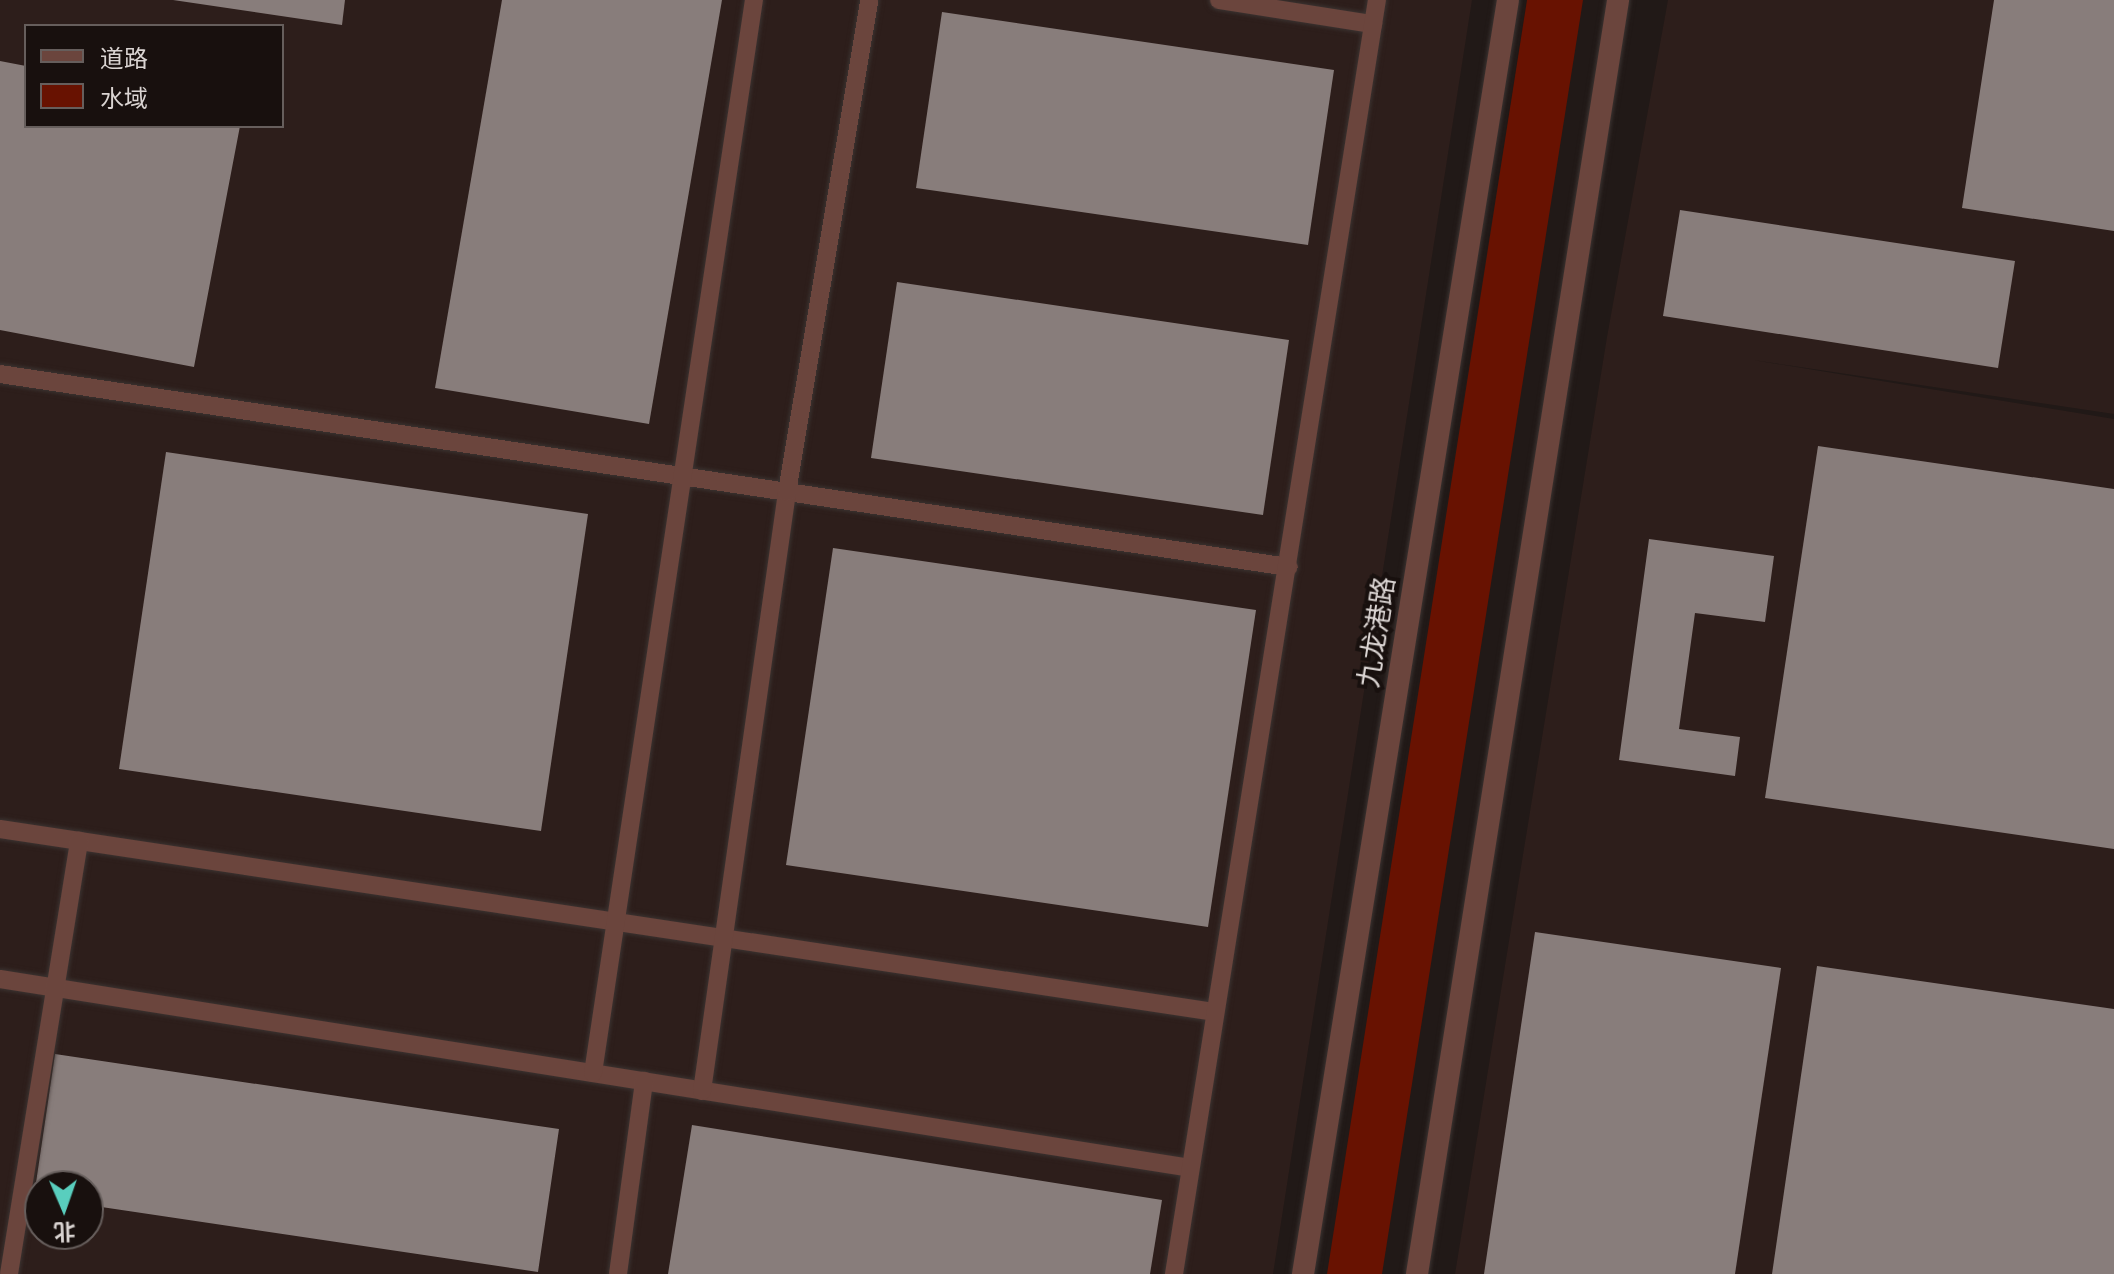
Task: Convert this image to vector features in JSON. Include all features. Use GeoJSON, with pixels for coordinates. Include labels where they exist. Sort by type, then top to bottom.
{"type":"FeatureCollection","features":[{"type":"Feature","properties":{"kind":"street","name":"九龙港路"},"geometry":{"type":"LineString","coordinates":[[1303,1274],[1508,0]]}},
{"type":"Feature","properties":{"kind":"street"},"geometry":{"type":"LineString","coordinates":[[1417,1274],[1618,0]]}},
{"type":"Feature","properties":{"kind":"lane"},"geometry":{"type":"LineString","coordinates":[[593,1073],[612,923],[754,0]]}},
{"type":"Feature","properties":{"kind":"lane"},"geometry":{"type":"LineString","coordinates":[[702,1091],[787,492],[869,0]]}},
{"type":"Feature","properties":{"kind":"lane"},"geometry":{"type":"LineString","coordinates":[[1219,0],[1373,24]]}},
{"type":"Feature","properties":{"kind":"lane"},"geometry":{"type":"LineString","coordinates":[[1174,1274],[1377,0]]}},
{"type":"Feature","properties":{"kind":"lane"},"geometry":{"type":"LineString","coordinates":[[0,374],[1289,567]]}},
{"type":"Feature","properties":{"kind":"lane"},"geometry":{"type":"LineString","coordinates":[[0,829],[1215,1012]]}},
{"type":"Feature","properties":{"kind":"lane"},"geometry":{"type":"LineString","coordinates":[[9,1274],[79,841]]}},
{"type":"Feature","properties":{"kind":"lane"},"geometry":{"type":"LineString","coordinates":[[0,979],[1190,1168]]}},
{"type":"Feature","properties":{"kind":"lane"},"geometry":{"type":"LineString","coordinates":[[618,1274],[644,1081]]}},
{"type":"Feature","properties":{"kind":"shaded area"},"geometry":{"type":"Polygon","coordinates":[[[0,0],[1472,0],[1273,1274],[0,1274],[0,0]]]}},
{"type":"Feature","properties":{"kind":"shaded area"},"geometry":{"type":"Polygon","coordinates":[[[1668,0],[2114,0],[2114,414],[1753,360],[2114,419],[2114,1274],[1455,1274],[1607,337],[1668,0]]]}},
{"type":"Feature","properties":{"kind":"water"},"geometry":{"type":"Polygon","coordinates":[[[1527,0],[1583,0],[1382,1274],[1327,1274],[1527,0]]]}},
{"type":"Feature","properties":{"kind":"building"},"geometry":{"type":"Polygon","coordinates":[[[173,0],[345,0],[342,25],[173,0]]]}},
{"type":"Feature","properties":{"kind":"building"},"geometry":{"type":"Polygon","coordinates":[[[502,0],[722,0],[649,424],[435,388],[502,0]]]}},
{"type":"Feature","properties":{"kind":"building"},"geometry":{"type":"Polygon","coordinates":[[[1994,0],[2114,0],[2114,231],[1962,208],[1994,0]]]}},
{"type":"Feature","properties":{"kind":"building"},"geometry":{"type":"Polygon","coordinates":[[[942,12],[1334,70],[1308,245],[916,188],[942,12]]]}},
{"type":"Feature","properties":{"kind":"building"},"geometry":{"type":"Polygon","coordinates":[[[0,61],[24,66],[24,128],[240,128],[194,367],[0,330],[0,61]]]}},
{"type":"Feature","properties":{"kind":"building"},"geometry":{"type":"Polygon","coordinates":[[[1680,210],[2015,261],[1998,368],[1663,316],[1680,210]]]}},
{"type":"Feature","properties":{"kind":"building"},"geometry":{"type":"Polygon","coordinates":[[[897,282],[1289,340],[1263,515],[871,458],[897,282]]]}},
{"type":"Feature","properties":{"kind":"building"},"geometry":{"type":"Polygon","coordinates":[[[1818,446],[2114,489],[2114,849],[1765,798],[1818,446]]]}},
{"type":"Feature","properties":{"kind":"building"},"geometry":{"type":"Polygon","coordinates":[[[166,452],[588,514],[541,831],[119,769],[166,452]]]}},
{"type":"Feature","properties":{"kind":"building"},"geometry":{"type":"Polygon","coordinates":[[[1649,539],[1774,556],[1765,622],[1695,613],[1679,729],[1740,737],[1735,776],[1619,760],[1649,539]]]}},
{"type":"Feature","properties":{"kind":"building"},"geometry":{"type":"Polygon","coordinates":[[[833,548],[1256,610],[1208,927],[786,865],[833,548]]]}},
{"type":"Feature","properties":{"kind":"building"},"geometry":{"type":"Polygon","coordinates":[[[1535,932],[1781,968],[1735,1274],[1484,1274],[1535,932]]]}},
{"type":"Feature","properties":{"kind":"building"},"geometry":{"type":"Polygon","coordinates":[[[1817,966],[2114,1009],[2114,1274],[1772,1274],[1817,966]]]}},
{"type":"Feature","properties":{"kind":"building"},"geometry":{"type":"Polygon","coordinates":[[[55,1054],[559,1129],[538,1272],[104,1207],[104,1170],[38,1170],[55,1054]]]}},
{"type":"Feature","properties":{"kind":"building"},"geometry":{"type":"Polygon","coordinates":[[[692,1125],[1162,1200],[1150,1274],[668,1274],[692,1125]]]}}]}
